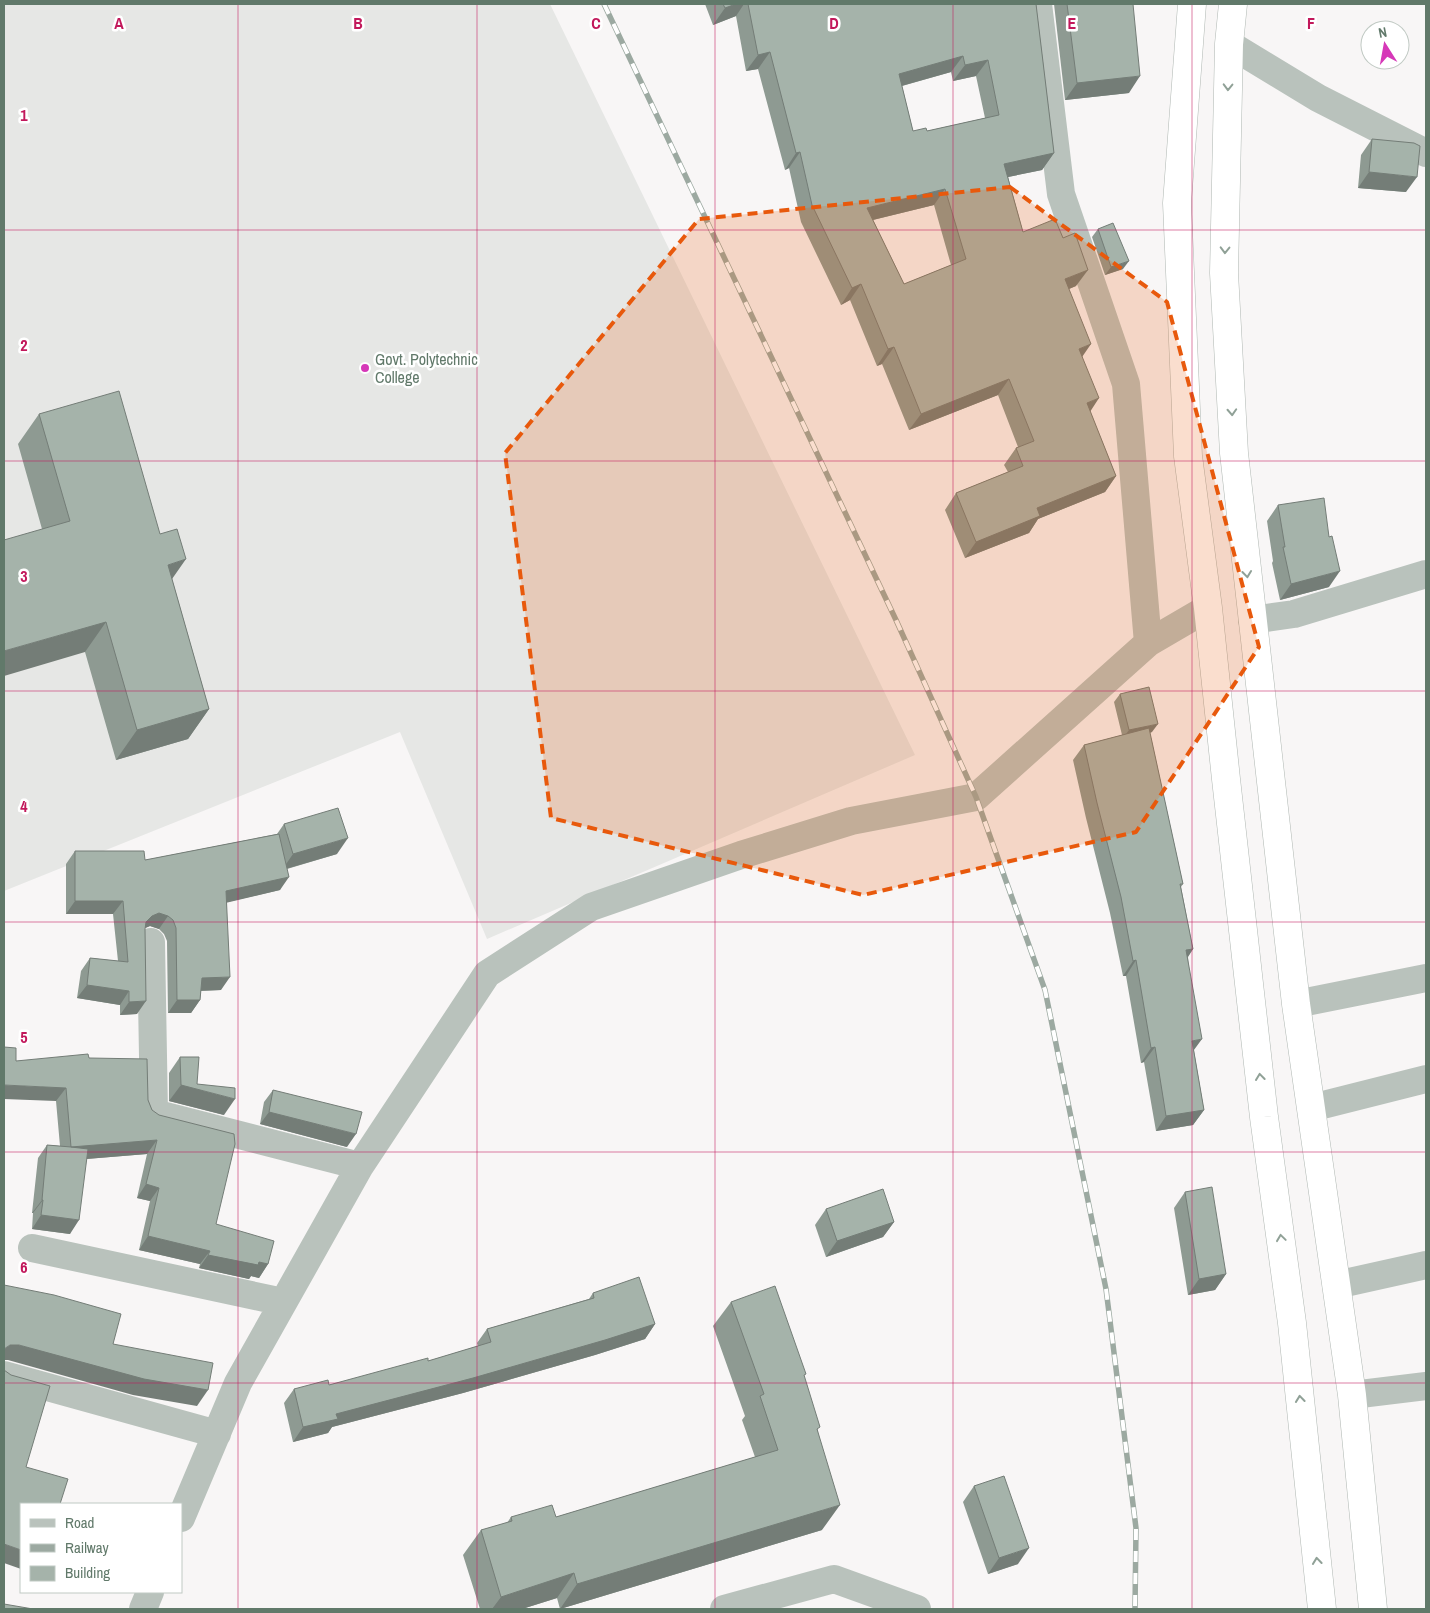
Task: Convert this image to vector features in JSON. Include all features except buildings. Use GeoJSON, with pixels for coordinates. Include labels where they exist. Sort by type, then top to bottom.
{"type":"FeatureCollection","features":[{"type":"Feature","properties":{"kind":"highway"},"geometry":{"type":"LineString","coordinates":[[1192,4],[1177,203],[1188,456],[1208,608],[1264,1117],[1294,1333],[1322,1609]]}},
{"type":"Feature","properties":{"kind":"highway"},"geometry":{"type":"LineString","coordinates":[[1233,4],[1229,44],[1224,273],[1234,453],[1296,1004],[1352,1395],[1373,1609]]}},
{"type":"Feature","properties":{"kind":"street"},"geometry":{"type":"LineString","coordinates":[[1038,4],[1061,194],[1126,384],[1148,643]]}},
{"type":"Feature","properties":{"kind":"street"},"geometry":{"type":"LineString","coordinates":[[1229,44],[1318,98],[1426,153]]}},
{"type":"Feature","properties":{"kind":"street"},"geometry":{"type":"LineString","coordinates":[[1252,620],[1294,614],[1426,574]]}},
{"type":"Feature","properties":{"kind":"street"},"geometry":{"type":"LineString","coordinates":[[182,1516],[238,1383],[360,1166],[486,974],[591,907],[741,855],[851,821],[976,797],[1148,643],[1208,608]]}},
{"type":"Feature","properties":{"kind":"street"},"geometry":{"type":"LineString","coordinates":[[151,942],[154,1113],[360,1166]]}},
{"type":"Feature","properties":{"kind":"street"},"geometry":{"type":"LineString","coordinates":[[1296,1004],[1426,978]]}},
{"type":"Feature","properties":{"kind":"street"},"geometry":{"type":"LineString","coordinates":[[1311,1108],[1426,1079]]}},
{"type":"Feature","properties":{"kind":"street"},"geometry":{"type":"LineString","coordinates":[[32,1248],[284,1302]]}},
{"type":"Feature","properties":{"kind":"street"},"geometry":{"type":"LineString","coordinates":[[1336,1285],[1426,1265]]}},
{"type":"Feature","properties":{"kind":"street"},"geometry":{"type":"LineString","coordinates":[[4,1375],[217,1434]]}},
{"type":"Feature","properties":{"kind":"street"},"geometry":{"type":"LineString","coordinates":[[1352,1395],[1426,1386]]}},
{"type":"Feature","properties":{"kind":"street"},"geometry":{"type":"LineString","coordinates":[[724,1609],[834,1579],[917,1609]]}},
{"type":"Feature","properties":{"kind":"street"},"geometry":{"type":"LineString","coordinates":[[143,1609],[150,1593]]}},
{"type":"Feature","properties":{"kind":"highlighted area"},"geometry":{"type":"Polygon","coordinates":[[[1010,187],[1167,302],[1259,647],[1136,832],[863,895],[551,818],[505,453],[699,219],[1010,187]]]}},
{"type":"Feature","properties":{"kind":"shaded area","name":"Govt. Polytechnic College"},"geometry":{"type":"Polygon","coordinates":[[[4,4],[550,4],[915,755],[487,939],[400,732],[4,891],[4,4]]]}},
{"type":"Feature","properties":{"kind":"railway"},"geometry":{"type":"LineString","coordinates":[[604,4],[896,620],[976,797],[1045,990],[1106,1289],[1136,1528],[1135,1609]]}},
{"type":"Feature","properties":{"kind":"place","name":"Govt. Polytechnic College"},"geometry":{"type":"Point","coordinates":[365,368]}}]}
